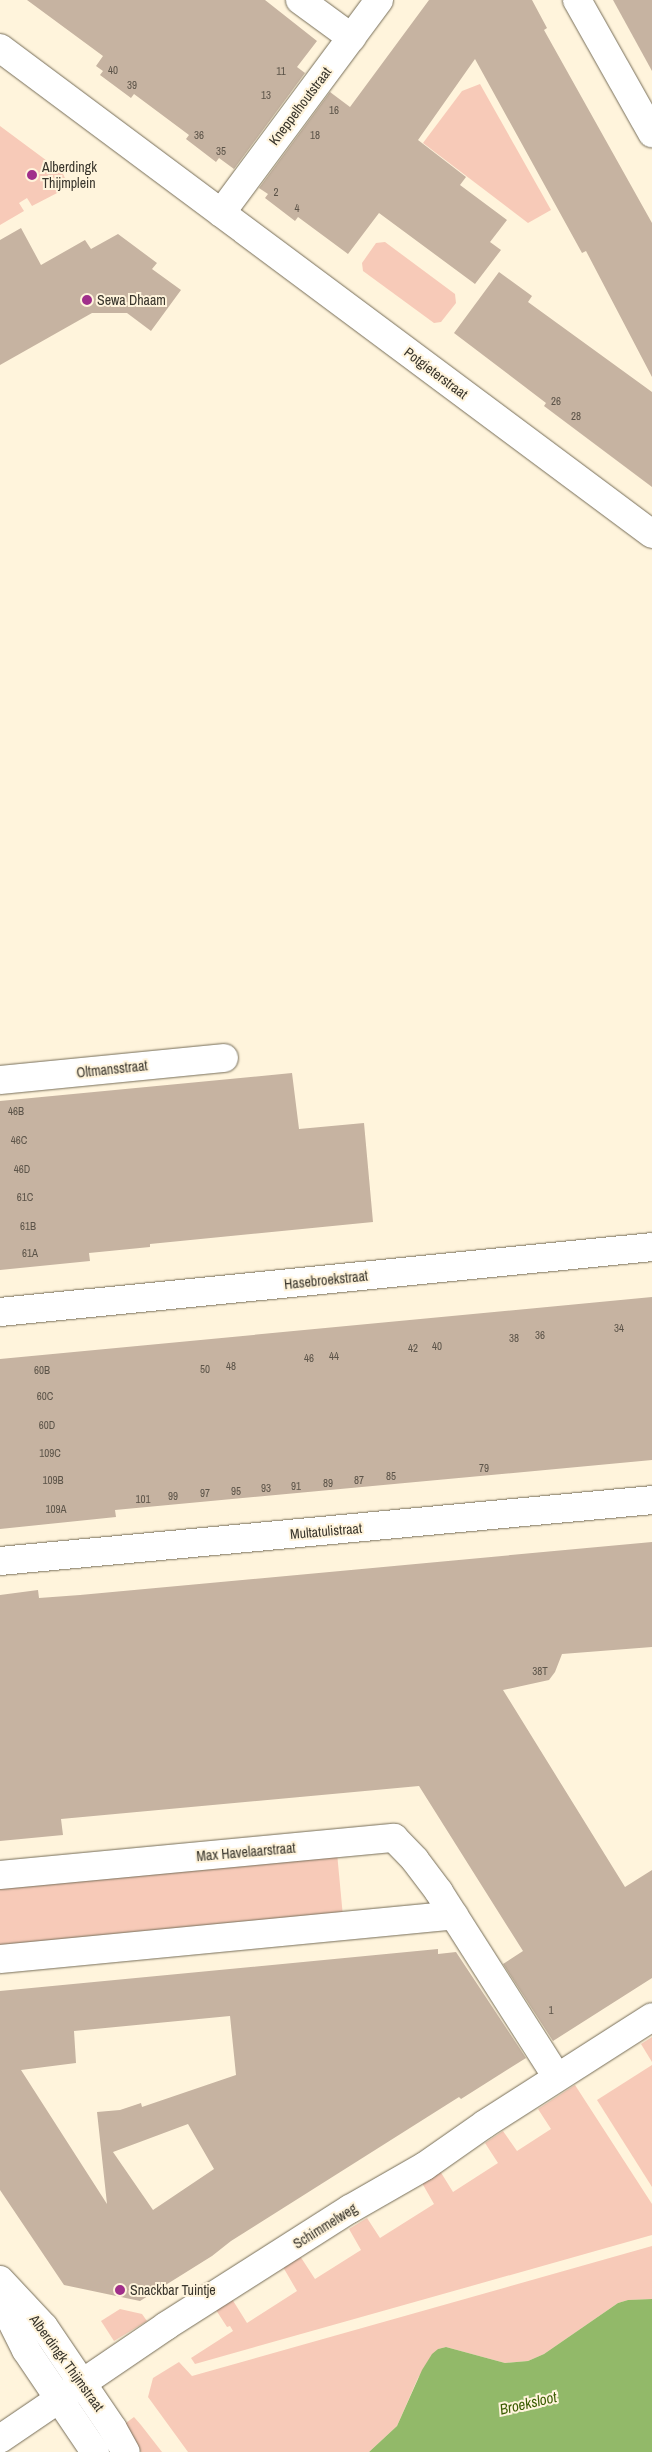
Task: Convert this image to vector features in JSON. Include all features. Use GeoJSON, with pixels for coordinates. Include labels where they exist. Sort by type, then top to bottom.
{"type":"FeatureCollection","features":[{"type":"Feature","properties":{"kind":"street"},"geometry":{"type":"LineString","coordinates":[[300,0],[352,38]]}},
{"type":"Feature","properties":{"kind":"street","name":"Kneppelhoutstraat"},"geometry":{"type":"LineString","coordinates":[[221,213],[379,0]]}},
{"type":"Feature","properties":{"kind":"street"},"geometry":{"type":"LineString","coordinates":[[577,0],[652,133]]}},
{"type":"Feature","properties":{"kind":"street"},"geometry":{"type":"LineString","coordinates":[[0,48],[221,213]]}},
{"type":"Feature","properties":{"kind":"street","name":"Potgieterstraat"},"geometry":{"type":"LineString","coordinates":[[221,213],[652,534]]}},
{"type":"Feature","properties":{"kind":"street","name":"Oltmansstraat"},"geometry":{"type":"LineString","coordinates":[[0,1080],[224,1058]]}},
{"type":"Feature","properties":{"kind":"street","name":"Hasebroekstraat"},"geometry":{"type":"LineString","coordinates":[[0,1312],[652,1247]]}},
{"type":"Feature","properties":{"kind":"street","name":"Multatulistraat"},"geometry":{"type":"LineString","coordinates":[[0,1561],[652,1500]]}},
{"type":"Feature","properties":{"kind":"street","name":"Max Havelaarstraat"},"geometry":{"type":"LineString","coordinates":[[0,1875],[394,1838],[427,1875],[557,2078]]}},
{"type":"Feature","properties":{"kind":"street"},"geometry":{"type":"LineString","coordinates":[[0,1958],[454,1915]]}},
{"type":"Feature","properties":{"kind":"street","name":"Schimmelweg"},"geometry":{"type":"LineString","coordinates":[[0,2439],[166,2326],[342,2215],[425,2166],[484,2124],[652,2017]]}},
{"type":"Feature","properties":{"kind":"street","name":"Alberdingk Thijmstraat"},"geometry":{"type":"LineString","coordinates":[[0,2280],[44,2327],[82,2382],[126,2452]]}},
{"type":"Feature","properties":{"kind":"street","name":"Alberdingk Thijmstraat"},"geometry":{"type":"LineString","coordinates":[[0,2298],[26,2350],[95,2452]]}},
{"type":"Feature","properties":{"kind":"shaded area"},"geometry":{"type":"Polygon","coordinates":[[[480,84],[551,210],[528,223],[423,143],[462,91],[480,84]]]}},
{"type":"Feature","properties":{"kind":"shaded area","name":"Alberdingk Thijmplein"},"geometry":{"type":"Polygon","coordinates":[[[0,126],[62,172],[67,182],[61,191],[32,206],[27,198],[19,203],[24,211],[0,225],[0,126]]]}},
{"type":"Feature","properties":{"kind":"shaded area"},"geometry":{"type":"Polygon","coordinates":[[[385,242],[455,294],[456,303],[441,322],[434,323],[363,271],[362,263],[376,243],[385,242]]]}},
{"type":"Feature","properties":{"kind":"shaded area"},"geometry":{"type":"Polygon","coordinates":[[[337,1853],[343,1917],[0,1949],[0,1884],[337,1853]]]}},
{"type":"Feature","properties":{"kind":"shaded area"},"geometry":{"type":"Polygon","coordinates":[[[652,2037],[652,2062],[641,2044],[652,2037]]]}},
{"type":"Feature","properties":{"kind":"shaded area"},"geometry":{"type":"Polygon","coordinates":[[[652,2065],[652,2187],[597,2100],[652,2065]]]}},
{"type":"Feature","properties":{"kind":"shaded area"},"geometry":{"type":"Polygon","coordinates":[[[575,2085],[652,2204],[652,2235],[195,2364],[191,2358],[233,2331],[230,2326],[227,2327],[216,2310],[232,2299],[247,2323],[297,2291],[283,2267],[300,2256],[315,2279],[361,2250],[349,2229],[367,2218],[380,2238],[434,2204],[422,2183],[440,2171],[453,2192],[498,2163],[485,2143],[503,2131],[517,2151],[551,2129],[538,2109],[575,2085]]]}},
{"type":"Feature","properties":{"kind":"shaded area"},"geometry":{"type":"Polygon","coordinates":[[[652,2246],[652,2299],[628,2300],[618,2303],[544,2354],[528,2361],[505,2363],[446,2347],[438,2349],[418,2378],[397,2426],[369,2452],[188,2452],[148,2397],[153,2378],[179,2362],[192,2376],[652,2246]]]}},
{"type":"Feature","properties":{"kind":"shaded area"},"geometry":{"type":"Polygon","coordinates":[[[120,2309],[142,2314],[147,2321],[114,2341],[101,2321],[120,2309]]]}},
{"type":"Feature","properties":{"kind":"shaded area"},"geometry":{"type":"Polygon","coordinates":[[[134,2417],[162,2452],[141,2452],[123,2425],[134,2417]]]}},
{"type":"Feature","properties":{"kind":"water","name":"Broeksloot"},"geometry":{"type":"Polygon","coordinates":[[[652,2299],[652,2452],[369,2452],[397,2426],[422,2370],[432,2354],[438,2349],[446,2347],[505,2363],[528,2361],[544,2354],[618,2303],[628,2300],[652,2299]]]}},
{"type":"Feature","properties":{"kind":"building"},"geometry":{"type":"Polygon","coordinates":[[[27,0],[265,0],[317,41],[297,67],[305,73],[234,169],[219,158],[216,162],[186,139],[189,135],[134,94],[131,98],[100,75],[103,71],[96,66],[103,56],[27,0]]]}},
{"type":"Feature","properties":{"kind":"building"},"geometry":{"type":"Polygon","coordinates":[[[429,0],[532,0],[547,28],[544,30],[652,223],[652,377],[586,251],[582,253],[475,59],[418,140],[466,177],[460,185],[507,220],[490,242],[501,250],[475,284],[379,213],[348,254],[298,217],[295,221],[265,198],[268,194],[259,188],[330,92],[350,107],[429,0]]]}},
{"type":"Feature","properties":{"kind":"building"},"geometry":{"type":"Polygon","coordinates":[[[613,0],[652,0],[652,71],[613,0]]]}},
{"type":"Feature","properties":{"kind":"building","name":"Sewa Dhaam"},"geometry":{"type":"Polygon","coordinates":[[[21,228],[41,265],[85,240],[91,249],[118,234],[157,263],[152,269],[181,290],[151,331],[127,313],[92,313],[0,365],[0,240],[21,228]]]}},
{"type":"Feature","properties":{"kind":"building"},"geometry":{"type":"Polygon","coordinates":[[[499,272],[532,296],[528,302],[652,392],[652,487],[544,406],[546,403],[454,333],[499,272]]]}},
{"type":"Feature","properties":{"kind":"building"},"geometry":{"type":"Polygon","coordinates":[[[292,1073],[299,1129],[364,1123],[373,1222],[150,1244],[150,1247],[89,1253],[90,1261],[0,1270],[0,1101],[292,1073]]]}},
{"type":"Feature","properties":{"kind":"building"},"geometry":{"type":"Polygon","coordinates":[[[652,1297],[652,1460],[115,1510],[116,1517],[0,1529],[0,1359],[652,1297]]]}},
{"type":"Feature","properties":{"kind":"building"},"geometry":{"type":"Polygon","coordinates":[[[652,1542],[652,1647],[562,1654],[555,1672],[549,1680],[503,1690],[625,1887],[652,1870],[652,1978],[553,2041],[503,1964],[523,1951],[419,1786],[61,1819],[63,1835],[0,1841],[0,1595],[38,1590],[39,1598],[80,1595],[652,1542]]]}},
{"type":"Feature","properties":{"kind":"building"},"geometry":{"type":"Polygon","coordinates":[[[438,1949],[438,1954],[456,1952],[526,2058],[461,2099],[459,2097],[231,2241],[212,2256],[140,2301],[64,2285],[0,2190],[0,1991],[438,1949]],[[230,2016],[74,2031],[76,2063],[21,2070],[107,2204],[97,2112],[120,2110],[141,2103],[142,2107],[236,2075],[230,2016]],[[188,2124],[113,2152],[153,2210],[214,2169],[188,2124]]]}},
{"type":"Feature","properties":{"kind":"place","name":"Alberdingk Thijmplein"},"geometry":{"type":"Point","coordinates":[32,175]}},
{"type":"Feature","properties":{"kind":"place","name":"Sewa Dhaam"},"geometry":{"type":"Point","coordinates":[87,300]}},
{"type":"Feature","properties":{"kind":"place","name":"Snackbar Tuintje"},"geometry":{"type":"Point","coordinates":[120,2290]}}]}
